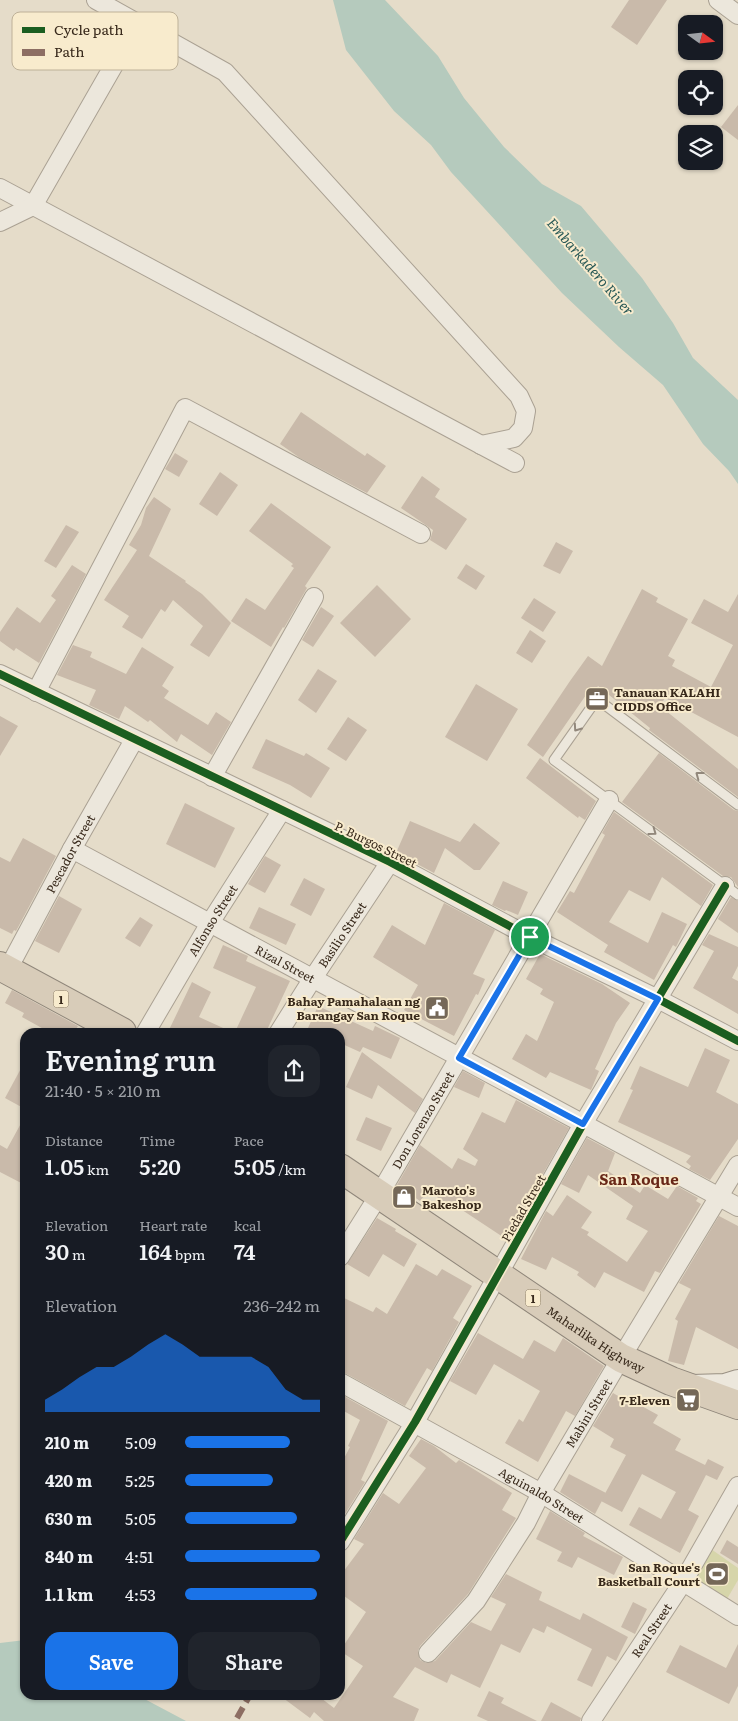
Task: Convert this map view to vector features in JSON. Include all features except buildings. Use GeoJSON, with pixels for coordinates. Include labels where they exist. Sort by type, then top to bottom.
{"type":"FeatureCollection","features":[{"type":"Feature","properties":{"kind":"highway","name":"1"},"geometry":{"type":"LineString","coordinates":[[4,967],[115,1028]]}},
{"type":"Feature","properties":{"kind":"highway","name":"Maharlika Highway"},"geometry":{"type":"LineString","coordinates":[[345,1171],[621,1358],[688,1387],[738,1405]]}},
{"type":"Feature","properties":{"kind":"main road"},"geometry":{"type":"LineString","coordinates":[[688,1387],[725,1386],[738,1382]]}},
{"type":"Feature","properties":{"kind":"street"},"geometry":{"type":"LineString","coordinates":[[96,0],[118,12]]}},
{"type":"Feature","properties":{"kind":"street"},"geometry":{"type":"LineString","coordinates":[[718,0],[738,15]]}},
{"type":"Feature","properties":{"kind":"street"},"geometry":{"type":"LineString","coordinates":[[178,46],[224,72],[519,396],[526,412],[523,428],[514,438],[481,445]]}},
{"type":"Feature","properties":{"kind":"street"},"geometry":{"type":"LineString","coordinates":[[0,222],[33,206],[111,70]]}},
{"type":"Feature","properties":{"kind":"street"},"geometry":{"type":"LineString","coordinates":[[0,188],[515,463]]}},
{"type":"Feature","properties":{"kind":"street"},"geometry":{"type":"LineString","coordinates":[[36,692],[185,408],[421,534]]}},
{"type":"Feature","properties":{"kind":"street"},"geometry":{"type":"LineString","coordinates":[[212,777],[314,597]]}},
{"type":"Feature","properties":{"kind":"street","name":"P. Burgos Street"},"geometry":{"type":"LineString","coordinates":[[0,674],[390,862],[530,937],[658,999],[738,1041]]}},
{"type":"Feature","properties":{"kind":"street","name":"Pescador Street"},"geometry":{"type":"LineString","coordinates":[[4,967],[134,740]]}},
{"type":"Feature","properties":{"kind":"street","name":"Don Lorenzo Street"},"geometry":{"type":"LineString","coordinates":[[345,1249],[609,800]]}},
{"type":"Feature","properties":{"kind":"street","name":"Alfonso Street"},"geometry":{"type":"LineString","coordinates":[[148,1028],[210,923],[282,810]]}},
{"type":"Feature","properties":{"kind":"street","name":"Rizal Street"},"geometry":{"type":"LineString","coordinates":[[72,848],[738,1207]]}},
{"type":"Feature","properties":{"kind":"street","name":"Basilio Street"},"geometry":{"type":"LineString","coordinates":[[281,1028],[312,978],[390,862]]}},
{"type":"Feature","properties":{"kind":"street","name":"Piedad Street"},"geometry":{"type":"LineString","coordinates":[[345,1534],[415,1422],[583,1124],[658,999],[732,890]]}},
{"type":"Feature","properties":{"kind":"street","name":"Mabini Street"},"geometry":{"type":"LineString","coordinates":[[428,1652],[476,1601],[526,1523],[541,1493],[738,1165]]}},
{"type":"Feature","properties":{"kind":"street","name":"Aguinaldo Street"},"geometry":{"type":"LineString","coordinates":[[345,1385],[541,1493],[738,1616]]}},
{"type":"Feature","properties":{"kind":"street","name":"Real Street"},"geometry":{"type":"LineString","coordinates":[[591,1721],[683,1582],[738,1486]]}},
{"type":"Feature","properties":{"kind":"lane"},"geometry":{"type":"LineString","coordinates":[[732,890],[554,760],[597,699],[738,805]]}},
{"type":"Feature","properties":{"kind":"green space","name":"San Roque's Basketball Court"},"geometry":{"type":"Polygon","coordinates":[[[711,1549],[738,1568],[738,1580],[727,1599],[693,1579],[711,1549]]]}},
{"type":"Feature","properties":{"kind":"water","name":"Embarkadero River"},"geometry":{"type":"Polygon","coordinates":[[[333,0],[385,0],[438,56],[464,98],[504,147],[542,184],[581,206],[642,278],[673,323],[693,358],[738,400],[738,484],[729,471],[703,444],[663,385],[619,347],[562,293],[451,172],[431,145],[394,111],[346,50],[333,0]]]}},
{"type":"Feature","properties":{"kind":"water"},"geometry":{"type":"Polygon","coordinates":[[[20,1641],[20,1700],[146,1700],[186,1721],[0,1721],[0,1643],[20,1641]]]}},
{"type":"Feature","properties":{"kind":"marked path"},"geometry":{"type":"LineString","coordinates":[[237,1718],[247,1700]]}},
{"type":"Feature","properties":{"kind":"cycle path"},"geometry":{"type":"LineString","coordinates":[[0,674],[390,862],[530,937],[658,999],[738,1041]]}},
{"type":"Feature","properties":{"kind":"cycle path"},"geometry":{"type":"LineString","coordinates":[[345,1534],[415,1422],[583,1124],[725,886]]}},
{"type":"Feature","properties":{"kind":"place","name":"Tanauan KALAHI CIDDS Office"},"geometry":{"type":"Point","coordinates":[597,699]}},
{"type":"Feature","properties":{"kind":"place","name":"Bahay Pamahalaan ng Barangay San Roque"},"geometry":{"type":"Point","coordinates":[437,1008]}},
{"type":"Feature","properties":{"kind":"place","name":"Maroto's Bakeshop"},"geometry":{"type":"Point","coordinates":[404,1197]}},
{"type":"Feature","properties":{"kind":"place","name":"7-Eleven"},"geometry":{"type":"Point","coordinates":[688,1400]}},
{"type":"Feature","properties":{"kind":"place","name":"San Roque's Basketball Court"},"geometry":{"type":"Point","coordinates":[717,1574]}},
{"type":"Feature","properties":{"kind":"district","name":"San Roque"},"geometry":{"type":"Point","coordinates":[639,1178]}},
{"type":"Feature","properties":{"kind":"route"},"geometry":{"type":"LineString","coordinates":[[530,937],[658,999],[583,1124],[459,1058],[530,937]]}}]}
